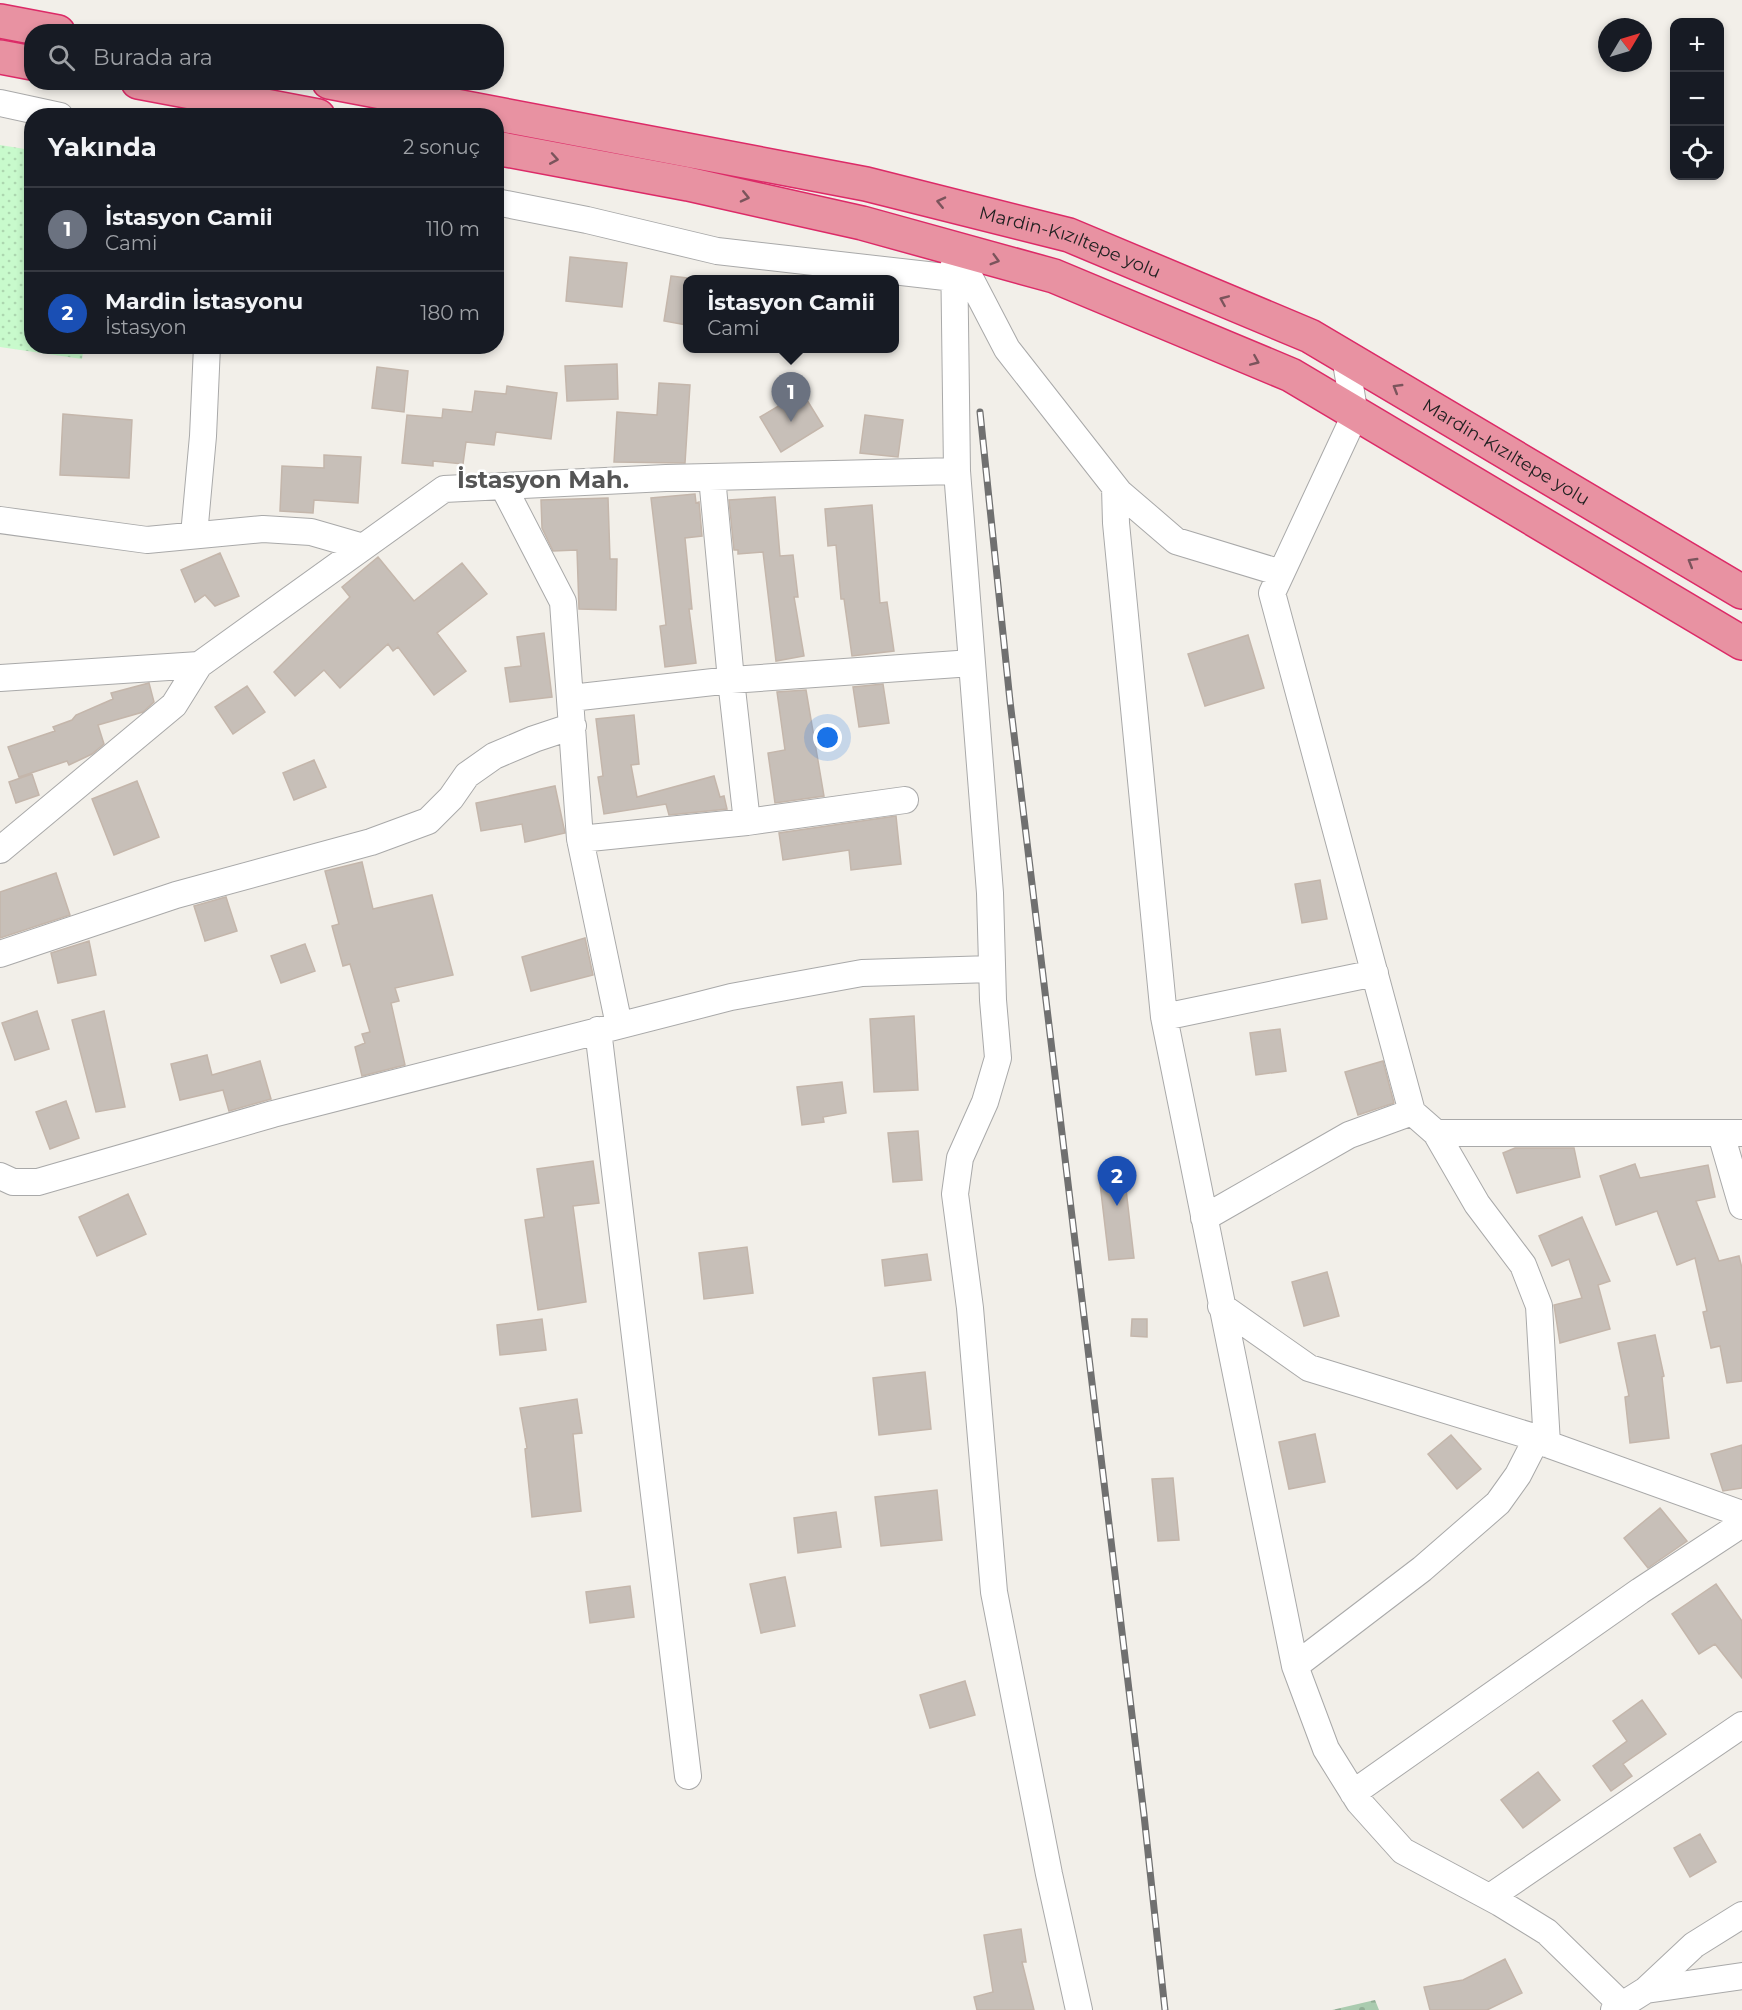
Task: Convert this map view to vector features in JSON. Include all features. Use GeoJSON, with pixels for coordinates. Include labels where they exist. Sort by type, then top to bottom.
{"type":"FeatureCollection","features":[{"type":"Feature","properties":{"kind":"highway"},"geometry":{"type":"LineString","coordinates":[[0,21],[24,26]]}},
{"type":"Feature","properties":{"kind":"highway"},"geometry":{"type":"LineString","coordinates":[[0,57],[24,62]]}},
{"type":"Feature","properties":{"kind":"highway"},"geometry":{"type":"LineString","coordinates":[[163,90],[209,105],[239,108]]}},
{"type":"Feature","properties":{"kind":"highway","name":"Mardin-Kızıltepe yolu"},"geometry":{"type":"LineString","coordinates":[[371,90],[466,108]]}},
{"type":"Feature","properties":{"kind":"highway","name":"Mardin-Kızıltepe yolu"},"geometry":{"type":"LineString","coordinates":[[504,115],[866,184],[1069,235],[1310,336],[1742,592]]}},
{"type":"Feature","properties":{"kind":"highway","name":"Mardin-Kızıltepe yolu"},"geometry":{"type":"LineString","coordinates":[[504,150],[688,184],[862,223],[954,263],[1054,276],[1290,375],[1742,643]]}},
{"type":"Feature","properties":{"kind":"street"},"geometry":{"type":"LineString","coordinates":[[0,103],[24,108]]}},
{"type":"Feature","properties":{"kind":"street"},"geometry":{"type":"LineString","coordinates":[[504,204],[587,220],[717,251],[954,263]]}},
{"type":"Feature","properties":{"kind":"street"},"geometry":{"type":"LineString","coordinates":[[954,263],[957,471],[990,893],[998,1058],[986,1102],[960,1158],[955,1194],[970,1308],[994,1592],[1047,1863],[1079,2010]]}},
{"type":"Feature","properties":{"kind":"street"},"geometry":{"type":"LineString","coordinates":[[954,263],[1007,349],[1115,487],[1176,541],[1281,573]]}},
{"type":"Feature","properties":{"kind":"street"},"geometry":{"type":"LineString","coordinates":[[194,535],[203,436],[207,354]]}},
{"type":"Feature","properties":{"kind":"street"},"geometry":{"type":"LineString","coordinates":[[1295,1666],[1422,1569],[1498,1503],[1542,1441],[1539,1306],[1523,1264],[1477,1204],[1436,1133],[1412,1112],[1272,593],[1355,415],[1345,357]]}},
{"type":"Feature","properties":{"kind":"street"},"geometry":{"type":"LineString","coordinates":[[0,849],[174,705],[200,665],[444,489],[712,477],[957,471]]}},
{"type":"Feature","properties":{"kind":"street"},"geometry":{"type":"LineString","coordinates":[[712,477],[730,680],[747,822]]}},
{"type":"Feature","properties":{"kind":"street"},"geometry":{"type":"LineString","coordinates":[[503,486],[563,602],[580,839],[608,1027],[688,1776]]}},
{"type":"Feature","properties":{"kind":"street"},"geometry":{"type":"LineString","coordinates":[[1115,487],[1116,523],[1164,1017],[1295,1666],[1326,1749],[1353,1792],[1403,1851],[1490,1897],[1546,1932],[1618,2007],[1646,1990],[1694,1945],[1742,1915]]}},
{"type":"Feature","properties":{"kind":"street"},"geometry":{"type":"LineString","coordinates":[[0,520],[147,540],[263,529],[311,531],[363,547]]}},
{"type":"Feature","properties":{"kind":"street"},"geometry":{"type":"LineString","coordinates":[[571,698],[730,680],[972,663]]}},
{"type":"Feature","properties":{"kind":"street"},"geometry":{"type":"LineString","coordinates":[[0,678],[200,665]]}},
{"type":"Feature","properties":{"kind":"street"},"geometry":{"type":"LineString","coordinates":[[0,954],[176,895],[371,842],[428,821],[452,798],[467,775],[494,756],[573,726]]}},
{"type":"Feature","properties":{"kind":"street"},"geometry":{"type":"LineString","coordinates":[[580,839],[747,822],[905,800]]}},
{"type":"Feature","properties":{"kind":"street"},"geometry":{"type":"LineString","coordinates":[[0,1176],[13,1182],[38,1182],[273,1114],[732,997],[862,973],[992,969]]}},
{"type":"Feature","properties":{"kind":"street"},"geometry":{"type":"LineString","coordinates":[[1164,1017],[1375,973]]}},
{"type":"Feature","properties":{"kind":"street"},"geometry":{"type":"LineString","coordinates":[[1204,1218],[1349,1135],[1412,1112]]}},
{"type":"Feature","properties":{"kind":"street"},"geometry":{"type":"LineString","coordinates":[[1436,1133],[1731,1134],[1742,1206]]}},
{"type":"Feature","properties":{"kind":"street"},"geometry":{"type":"LineString","coordinates":[[1221,1306],[1309,1368],[1542,1441],[1742,1514]]}},
{"type":"Feature","properties":{"kind":"street"},"geometry":{"type":"LineString","coordinates":[[1353,1792],[1640,1591],[1742,1524]]}},
{"type":"Feature","properties":{"kind":"street"},"geometry":{"type":"LineString","coordinates":[[1490,1897],[1742,1725]]}},
{"type":"Feature","properties":{"kind":"street"},"geometry":{"type":"LineString","coordinates":[[1646,1990],[1742,1976]]}},
{"type":"Feature","properties":{"kind":"green space"},"geometry":{"type":"Polygon","coordinates":[[[0,145],[24,149],[24,351],[0,347],[0,145]]]}},
{"type":"Feature","properties":{"kind":"green space"},"geometry":{"type":"Polygon","coordinates":[[[48,354],[83,354],[82,359],[48,354]]]}},
{"type":"Feature","properties":{"kind":"green space"},"geometry":{"type":"Polygon","coordinates":[[[1375,2000],[1379,2010],[1332,2010],[1375,2000]]]}},
{"type":"Feature","properties":{"kind":"building"},"geometry":{"type":"Polygon","coordinates":[[[570,257],[627,263],[622,307],[566,301],[570,257]]]}},
{"type":"Feature","properties":{"kind":"building"},"geometry":{"type":"Polygon","coordinates":[[[671,276],[683,278],[683,324],[664,321],[671,276]]]}},
{"type":"Feature","properties":{"kind":"building"},"geometry":{"type":"Polygon","coordinates":[[[617,364],[618,399],[567,401],[565,366],[617,364]]]}},
{"type":"Feature","properties":{"kind":"building"},"geometry":{"type":"Polygon","coordinates":[[[377,367],[408,371],[404,412],[372,408],[377,367]]]}},
{"type":"Feature","properties":{"kind":"building"},"geometry":{"type":"Polygon","coordinates":[[[659,383],[690,385],[685,463],[614,462],[617,412],[657,415],[659,383]]]}},
{"type":"Feature","properties":{"kind":"building"},"geometry":{"type":"Polygon","coordinates":[[[507,386],[557,393],[551,439],[496,432],[494,445],[466,442],[463,464],[433,461],[433,466],[402,463],[407,415],[442,418],[443,409],[472,412],[475,391],[506,394],[507,386]]]}},
{"type":"Feature","properties":{"kind":"building"},"geometry":{"type":"Polygon","coordinates":[[[802,392],[823,426],[781,452],[760,417],[802,392]]]}},
{"type":"Feature","properties":{"kind":"building"},"geometry":{"type":"Polygon","coordinates":[[[63,414],[132,420],[129,478],[60,475],[63,414]]]}},
{"type":"Feature","properties":{"kind":"building"},"geometry":{"type":"Polygon","coordinates":[[[865,415],[903,420],[898,457],[860,453],[865,415]]]}},
{"type":"Feature","properties":{"kind":"building"},"geometry":{"type":"Polygon","coordinates":[[[324,455],[361,457],[358,503],[314,500],[313,513],[280,511],[282,466],[324,468],[324,455]]]}},
{"type":"Feature","properties":{"kind":"building"},"geometry":{"type":"Polygon","coordinates":[[[695,494],[696,503],[699,502],[702,536],[685,538],[692,609],[689,609],[696,663],[665,667],[660,626],[666,625],[651,498],[695,494]]]}},
{"type":"Feature","properties":{"kind":"building"},"geometry":{"type":"Polygon","coordinates":[[[775,497],[780,556],[793,555],[798,597],[794,597],[804,656],[776,661],[763,552],[738,554],[738,550],[734,550],[729,500],[775,497]]]}},
{"type":"Feature","properties":{"kind":"building"},"geometry":{"type":"Polygon","coordinates":[[[608,498],[610,559],[617,559],[616,610],[579,609],[577,550],[553,551],[542,528],[541,500],[608,498]]]}},
{"type":"Feature","properties":{"kind":"building"},"geometry":{"type":"Polygon","coordinates":[[[872,505],[880,603],[887,602],[894,651],[852,656],[844,599],[841,599],[836,545],[828,546],[825,509],[872,505]]]}},
{"type":"Feature","properties":{"kind":"building"},"geometry":{"type":"Polygon","coordinates":[[[220,553],[239,596],[215,606],[205,595],[195,602],[181,570],[220,553]]]}},
{"type":"Feature","properties":{"kind":"building"},"geometry":{"type":"Polygon","coordinates":[[[378,557],[414,601],[462,563],[487,594],[437,633],[466,671],[434,695],[398,647],[393,651],[388,644],[340,688],[324,670],[295,696],[274,672],[350,597],[342,587],[378,557]]]}},
{"type":"Feature","properties":{"kind":"building"},"geometry":{"type":"Polygon","coordinates":[[[544,633],[552,697],[510,702],[505,668],[521,666],[517,637],[544,633]]]}},
{"type":"Feature","properties":{"kind":"building"},"geometry":{"type":"Polygon","coordinates":[[[1248,635],[1264,688],[1205,706],[1188,654],[1248,635]]]}},
{"type":"Feature","properties":{"kind":"building"},"geometry":{"type":"Polygon","coordinates":[[[149,683],[154,702],[143,712],[98,725],[104,744],[92,754],[69,765],[67,761],[19,777],[8,747],[55,731],[53,727],[113,699],[111,693],[149,683]]]}},
{"type":"Feature","properties":{"kind":"building"},"geometry":{"type":"Polygon","coordinates":[[[883,684],[889,723],[859,727],[853,687],[883,684]]]}},
{"type":"Feature","properties":{"kind":"building"},"geometry":{"type":"Polygon","coordinates":[[[247,686],[265,712],[233,734],[215,707],[247,686]]]}},
{"type":"Feature","properties":{"kind":"building"},"geometry":{"type":"Polygon","coordinates":[[[806,690],[824,796],[775,803],[768,753],[785,750],[777,692],[806,690]]]}},
{"type":"Feature","properties":{"kind":"building"},"geometry":{"type":"Polygon","coordinates":[[[634,715],[639,764],[631,765],[637,797],[714,776],[720,797],[724,796],[727,809],[669,815],[666,804],[604,814],[598,777],[603,776],[596,719],[634,715]]]}},
{"type":"Feature","properties":{"kind":"building"},"geometry":{"type":"Polygon","coordinates":[[[314,760],[326,787],[294,800],[283,773],[314,760]]]}},
{"type":"Feature","properties":{"kind":"building"},"geometry":{"type":"Polygon","coordinates":[[[32,774],[39,795],[16,803],[9,782],[32,774]]]}},
{"type":"Feature","properties":{"kind":"building"},"geometry":{"type":"Polygon","coordinates":[[[137,781],[159,837],[114,855],[92,799],[137,781]]]}},
{"type":"Feature","properties":{"kind":"building"},"geometry":{"type":"Polygon","coordinates":[[[555,786],[565,833],[525,842],[522,824],[481,831],[476,803],[555,786]]]}},
{"type":"Feature","properties":{"kind":"building"},"geometry":{"type":"Polygon","coordinates":[[[896,816],[901,864],[851,870],[849,850],[783,860],[779,833],[896,816]]]}},
{"type":"Feature","properties":{"kind":"building"},"geometry":{"type":"Polygon","coordinates":[[[362,862],[373,909],[432,895],[453,975],[395,988],[399,1001],[391,1003],[405,1065],[362,1076],[355,1047],[365,1043],[362,1034],[370,1032],[350,964],[343,966],[332,926],[339,924],[325,871],[362,862]]]}},
{"type":"Feature","properties":{"kind":"building"},"geometry":{"type":"Polygon","coordinates":[[[56,873],[70,915],[0,938],[0,892],[56,873]]]}},
{"type":"Feature","properties":{"kind":"building"},"geometry":{"type":"Polygon","coordinates":[[[1320,880],[1327,919],[1302,923],[1295,884],[1320,880]]]}},
{"type":"Feature","properties":{"kind":"building"},"geometry":{"type":"Polygon","coordinates":[[[226,897],[237,931],[205,941],[194,906],[226,897]]]}},
{"type":"Feature","properties":{"kind":"building"},"geometry":{"type":"Polygon","coordinates":[[[585,938],[593,975],[531,991],[522,957],[585,938]]]}},
{"type":"Feature","properties":{"kind":"building"},"geometry":{"type":"Polygon","coordinates":[[[89,941],[96,975],[58,983],[51,953],[89,941]]]}},
{"type":"Feature","properties":{"kind":"building"},"geometry":{"type":"Polygon","coordinates":[[[305,944],[315,971],[281,983],[271,956],[305,944]]]}},
{"type":"Feature","properties":{"kind":"building"},"geometry":{"type":"Polygon","coordinates":[[[37,1011],[49,1049],[15,1060],[2,1023],[37,1011]]]}},
{"type":"Feature","properties":{"kind":"building"},"geometry":{"type":"Polygon","coordinates":[[[104,1011],[125,1107],[96,1112],[72,1020],[104,1011]]]}},
{"type":"Feature","properties":{"kind":"building"},"geometry":{"type":"Polygon","coordinates":[[[914,1016],[918,1090],[874,1092],[870,1019],[914,1016]]]}},
{"type":"Feature","properties":{"kind":"building"},"geometry":{"type":"Polygon","coordinates":[[[1280,1029],[1286,1071],[1256,1075],[1250,1033],[1280,1029]]]}},
{"type":"Feature","properties":{"kind":"building"},"geometry":{"type":"Polygon","coordinates":[[[207,1055],[212,1075],[260,1061],[271,1099],[229,1111],[223,1090],[180,1100],[171,1064],[207,1055]]]}},
{"type":"Feature","properties":{"kind":"building"},"geometry":{"type":"Polygon","coordinates":[[[1383,1061],[1394,1103],[1358,1115],[1345,1072],[1383,1061]]]}},
{"type":"Feature","properties":{"kind":"building"},"geometry":{"type":"Polygon","coordinates":[[[842,1082],[846,1113],[823,1117],[824,1122],[802,1125],[797,1087],[842,1082]]]}},
{"type":"Feature","properties":{"kind":"building"},"geometry":{"type":"Polygon","coordinates":[[[66,1101],[79,1138],[50,1149],[36,1112],[66,1101]]]}},
{"type":"Feature","properties":{"kind":"building"},"geometry":{"type":"Polygon","coordinates":[[[918,1131],[922,1180],[893,1182],[888,1133],[918,1131]]]}},
{"type":"Feature","properties":{"kind":"building"},"geometry":{"type":"Polygon","coordinates":[[[1515,1148],[1574,1148],[1580,1177],[1517,1193],[1503,1153],[1515,1148]]]}},
{"type":"Feature","properties":{"kind":"building"},"geometry":{"type":"Polygon","coordinates":[[[593,1161],[599,1203],[573,1206],[586,1302],[538,1310],[525,1220],[544,1217],[537,1169],[593,1161]]]}},
{"type":"Feature","properties":{"kind":"building"},"geometry":{"type":"Polygon","coordinates":[[[1635,1164],[1640,1178],[1708,1165],[1715,1197],[1696,1201],[1719,1261],[1739,1256],[1742,1268],[1742,1381],[1727,1383],[1720,1346],[1711,1348],[1703,1312],[1707,1311],[1695,1258],[1677,1265],[1657,1211],[1616,1225],[1600,1176],[1635,1164]]]}},
{"type":"Feature","properties":{"kind":"building"},"geometry":{"type":"Polygon","coordinates":[[[1124,1172],[1134,1258],[1109,1260],[1099,1175],[1124,1172]]]}},
{"type":"Feature","properties":{"kind":"building"},"geometry":{"type":"Polygon","coordinates":[[[128,1194],[146,1234],[97,1256],[79,1217],[128,1194]]]}},
{"type":"Feature","properties":{"kind":"building"},"geometry":{"type":"Polygon","coordinates":[[[1582,1217],[1610,1281],[1598,1285],[1610,1329],[1560,1343],[1554,1305],[1582,1298],[1569,1259],[1552,1266],[1539,1236],[1582,1217]]]}},
{"type":"Feature","properties":{"kind":"building"},"geometry":{"type":"Polygon","coordinates":[[[747,1247],[753,1293],[704,1299],[699,1253],[747,1247]]]}},
{"type":"Feature","properties":{"kind":"building"},"geometry":{"type":"Polygon","coordinates":[[[927,1254],[931,1280],[885,1286],[882,1260],[927,1254]]]}},
{"type":"Feature","properties":{"kind":"building"},"geometry":{"type":"Polygon","coordinates":[[[1327,1272],[1339,1316],[1304,1326],[1292,1282],[1327,1272]]]}},
{"type":"Feature","properties":{"kind":"building"},"geometry":{"type":"Polygon","coordinates":[[[542,1319],[546,1350],[500,1355],[497,1325],[542,1319]]]}},
{"type":"Feature","properties":{"kind":"building"},"geometry":{"type":"Polygon","coordinates":[[[1132,1319],[1147,1319],[1147,1337],[1131,1336],[1132,1319]]]}},
{"type":"Feature","properties":{"kind":"building"},"geometry":{"type":"Polygon","coordinates":[[[1655,1335],[1664,1376],[1662,1377],[1669,1438],[1630,1443],[1625,1397],[1629,1396],[1618,1343],[1655,1335]]]}},
{"type":"Feature","properties":{"kind":"building"},"geometry":{"type":"Polygon","coordinates":[[[925,1372],[931,1429],[879,1435],[873,1378],[925,1372]]]}},
{"type":"Feature","properties":{"kind":"building"},"geometry":{"type":"Polygon","coordinates":[[[577,1399],[582,1433],[573,1434],[581,1511],[532,1517],[525,1449],[527,1448],[520,1408],[577,1399]]]}},
{"type":"Feature","properties":{"kind":"building"},"geometry":{"type":"Polygon","coordinates":[[[1315,1434],[1325,1482],[1289,1489],[1279,1442],[1315,1434]]]}},
{"type":"Feature","properties":{"kind":"building"},"geometry":{"type":"Polygon","coordinates":[[[1451,1435],[1481,1469],[1457,1489],[1428,1454],[1451,1435]]]}},
{"type":"Feature","properties":{"kind":"building"},"geometry":{"type":"Polygon","coordinates":[[[1742,1445],[1742,1488],[1723,1491],[1711,1454],[1742,1445]]]}},
{"type":"Feature","properties":{"kind":"building"},"geometry":{"type":"Polygon","coordinates":[[[1173,1478],[1179,1540],[1158,1541],[1152,1479],[1173,1478]]]}},
{"type":"Feature","properties":{"kind":"building"},"geometry":{"type":"Polygon","coordinates":[[[937,1490],[942,1540],[881,1546],[875,1497],[937,1490]]]}},
{"type":"Feature","properties":{"kind":"building"},"geometry":{"type":"Polygon","coordinates":[[[1660,1508],[1687,1541],[1648,1568],[1624,1538],[1660,1508]]]}},
{"type":"Feature","properties":{"kind":"building"},"geometry":{"type":"Polygon","coordinates":[[[836,1512],[841,1547],[798,1553],[794,1518],[836,1512]]]}},
{"type":"Feature","properties":{"kind":"building"},"geometry":{"type":"Polygon","coordinates":[[[785,1577],[795,1626],[761,1633],[750,1584],[785,1577]]]}},
{"type":"Feature","properties":{"kind":"building"},"geometry":{"type":"Polygon","coordinates":[[[1716,1584],[1742,1621],[1742,1678],[1715,1644],[1699,1654],[1672,1614],[1716,1584]]]}},
{"type":"Feature","properties":{"kind":"building"},"geometry":{"type":"Polygon","coordinates":[[[630,1586],[634,1617],[590,1623],[586,1592],[630,1586]]]}},
{"type":"Feature","properties":{"kind":"building"},"geometry":{"type":"Polygon","coordinates":[[[965,1681],[975,1715],[930,1728],[920,1695],[965,1681]]]}},
{"type":"Feature","properties":{"kind":"building"},"geometry":{"type":"Polygon","coordinates":[[[1642,1700],[1666,1734],[1623,1764],[1632,1776],[1611,1791],[1593,1766],[1627,1741],[1613,1721],[1642,1700]]]}},
{"type":"Feature","properties":{"kind":"building"},"geometry":{"type":"Polygon","coordinates":[[[1538,1772],[1560,1800],[1523,1828],[1501,1800],[1538,1772]]]}},
{"type":"Feature","properties":{"kind":"building"},"geometry":{"type":"Polygon","coordinates":[[[1700,1834],[1716,1862],[1690,1877],[1674,1848],[1700,1834]]]}},
{"type":"Feature","properties":{"kind":"building"},"geometry":{"type":"Polygon","coordinates":[[[1021,1929],[1026,1962],[1022,1962],[1034,2010],[977,2010],[974,1997],[993,1992],[984,1935],[1021,1929]]]}},
{"type":"Feature","properties":{"kind":"building"},"geometry":{"type":"Polygon","coordinates":[[[1505,1959],[1522,1993],[1487,2010],[1430,2010],[1424,1987],[1463,1980],[1505,1959]]]}},
{"type":"Feature","properties":{"kind":"railway"},"geometry":{"type":"LineString","coordinates":[[980,412],[1010,701],[1144,1815],[1165,2010]]}},
{"type":"Feature","properties":{"kind":"place","name":"İstasyon Camii"},"geometry":{"type":"Point","coordinates":[791,422]}},
{"type":"Feature","properties":{"kind":"place","name":"Mardin İstasyonu"},"geometry":{"type":"Point","coordinates":[1117,1206]}},
{"type":"Feature","properties":{"kind":"district","name":"İstasyon Mah."},"geometry":{"type":"Point","coordinates":[543,480]}}]}
